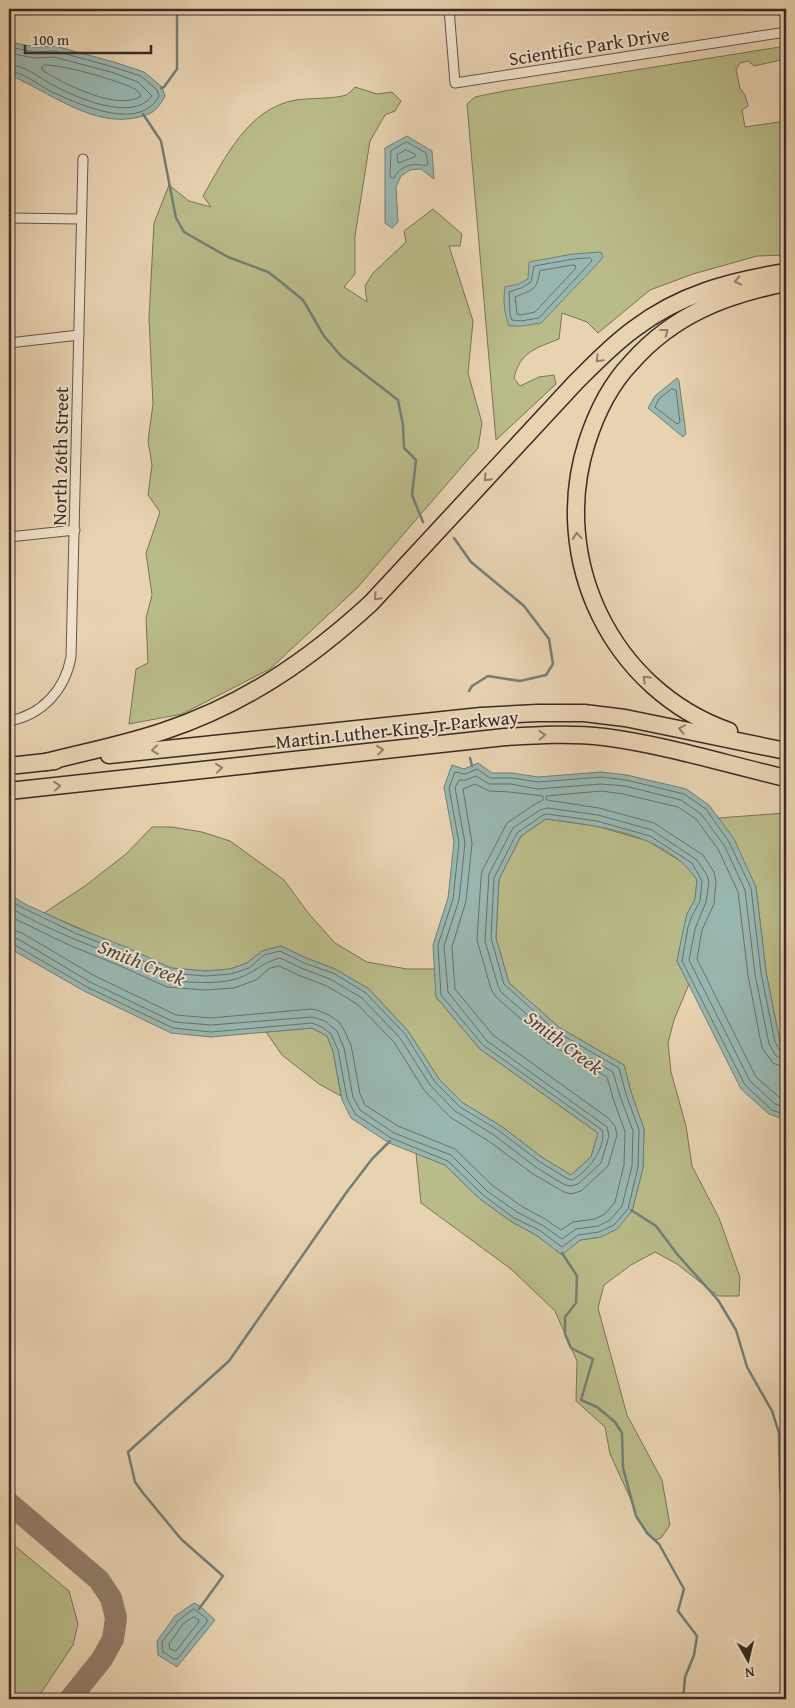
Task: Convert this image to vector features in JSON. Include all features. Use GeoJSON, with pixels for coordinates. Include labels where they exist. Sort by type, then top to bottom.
{"type":"FeatureCollection","features":[{"type":"Feature","properties":{"kind":"highway"},"geometry":{"type":"LineString","coordinates":[[46,762],[138,740],[224,707],[308,657],[337,634],[370,603],[575,384],[605,353],[633,329],[662,310],[690,296],[722,284],[786,272]]}},
{"type":"Feature","properties":{"kind":"highway"},"geometry":{"type":"LineString","coordinates":[[784,750],[716,727],[674,704],[638,671],[620,650],[605,626],[593,601],[579,558],[575,512],[581,464],[592,428],[615,383],[630,364],[648,345],[698,311],[727,298],[756,289],[786,283]]}},
{"type":"Feature","properties":{"kind":"highway","name":"Martin Luther King Jr Parkway"},"geometry":{"type":"LineString","coordinates":[[9,766],[481,716],[537,713],[584,713],[625,718],[784,750]]}},
{"type":"Feature","properties":{"kind":"highway","name":"Martin Luther King Jr Parkway"},"geometry":{"type":"LineString","coordinates":[[9,791],[495,738],[556,734],[603,737],[645,744],[781,776]]}},
{"type":"Feature","properties":{"kind":"street","name":"Scientific Park Drive"},"geometry":{"type":"LineString","coordinates":[[449,9],[455,83],[786,32]]}},
{"type":"Feature","properties":{"kind":"street","name":"North 26th Street"},"geometry":{"type":"LineString","coordinates":[[9,721],[29,716],[50,700],[59,690],[69,668],[72,644],[83,159]]}},
{"type":"Feature","properties":{"kind":"street"},"geometry":{"type":"LineString","coordinates":[[9,218],[81,220]]}},
{"type":"Feature","properties":{"kind":"street"},"geometry":{"type":"LineString","coordinates":[[9,343],[79,335]]}},
{"type":"Feature","properties":{"kind":"street"},"geometry":{"type":"LineString","coordinates":[[9,537],[75,530]]}},
{"type":"Feature","properties":{"kind":"green space"},"geometry":{"type":"Polygon","coordinates":[[[786,46],[786,59],[754,66],[748,61],[740,63],[736,70],[740,88],[745,95],[748,106],[742,110],[745,127],[786,121],[786,255],[757,256],[693,274],[650,290],[598,333],[587,322],[562,313],[559,339],[530,352],[520,362],[514,378],[520,386],[539,377],[554,375],[556,384],[496,440],[467,104],[475,97],[504,91],[786,46]]]}},
{"type":"Feature","properties":{"kind":"green space"},"geometry":{"type":"Polygon","coordinates":[[[355,87],[377,94],[392,92],[401,101],[395,111],[385,115],[370,141],[355,236],[355,274],[344,287],[367,302],[365,286],[373,273],[406,242],[404,231],[433,209],[462,234],[460,246],[449,246],[473,321],[468,373],[482,423],[478,448],[357,588],[270,669],[182,714],[129,724],[136,669],[148,663],[146,618],[152,595],[146,553],[160,512],[148,495],[152,465],[148,441],[153,404],[149,318],[154,223],[169,185],[189,201],[211,207],[203,196],[211,181],[229,151],[251,124],[264,113],[279,105],[296,100],[346,95],[355,87]]]}},
{"type":"Feature","properties":{"kind":"green space"},"geometry":{"type":"Polygon","coordinates":[[[786,813],[786,1052],[780,1042],[766,972],[756,887],[718,818],[786,813]]]}},
{"type":"Feature","properties":{"kind":"green space"},"geometry":{"type":"Polygon","coordinates":[[[546,819],[596,826],[648,841],[688,866],[697,880],[695,899],[687,914],[677,961],[689,984],[674,1020],[668,1043],[671,1072],[686,1126],[692,1166],[719,1218],[740,1277],[739,1296],[718,1296],[677,1264],[655,1252],[631,1265],[604,1285],[598,1308],[627,1415],[662,1480],[670,1525],[661,1538],[655,1540],[647,1533],[636,1516],[633,1504],[610,1454],[605,1427],[576,1401],[577,1361],[555,1311],[511,1269],[421,1203],[416,1153],[445,1165],[480,1199],[562,1254],[580,1240],[601,1237],[632,1211],[643,1168],[644,1129],[624,1065],[560,1028],[509,983],[496,938],[499,879],[521,836],[546,819]]]}},
{"type":"Feature","properties":{"kind":"green space"},"geometry":{"type":"Polygon","coordinates":[[[152,827],[172,827],[202,832],[230,841],[284,880],[309,914],[335,943],[367,962],[407,969],[435,969],[436,997],[480,1049],[598,1133],[591,1157],[571,1175],[543,1158],[501,1126],[463,1103],[439,1079],[408,1031],[369,989],[335,969],[281,946],[262,951],[247,963],[230,969],[205,971],[171,968],[44,913],[85,886],[126,854],[152,827]]]}},
{"type":"Feature","properties":{"kind":"green space"},"geometry":{"type":"Polygon","coordinates":[[[312,1028],[327,1036],[333,1051],[341,1096],[319,1084],[282,1055],[266,1032],[312,1028]]]}},
{"type":"Feature","properties":{"kind":"green space"},"geometry":{"type":"Polygon","coordinates":[[[9,1541],[69,1591],[78,1624],[73,1645],[37,1699],[9,1699],[9,1541]]]}},
{"type":"Feature","properties":{"kind":"water"},"geometry":{"type":"Polygon","coordinates":[[[9,42],[35,47],[55,46],[144,72],[162,87],[165,96],[154,111],[141,117],[105,118],[88,113],[9,75],[9,42]]]}},
{"type":"Feature","properties":{"kind":"water"},"geometry":{"type":"Polygon","coordinates":[[[407,136],[432,151],[434,179],[421,169],[410,170],[401,176],[396,187],[398,222],[392,228],[385,223],[385,148],[407,136]]]}},
{"type":"Feature","properties":{"kind":"water"},"geometry":{"type":"Polygon","coordinates":[[[601,252],[603,257],[599,262],[541,323],[509,326],[504,306],[505,287],[519,284],[528,279],[529,262],[573,254],[601,252]]]}},
{"type":"Feature","properties":{"kind":"water"},"geometry":{"type":"Polygon","coordinates":[[[677,378],[686,434],[683,437],[648,408],[655,396],[677,378]]]}},
{"type":"Feature","properties":{"kind":"water","name":"Smith Creek"},"geometry":{"type":"Polygon","coordinates":[[[478,763],[492,773],[512,773],[538,777],[601,772],[627,775],[686,789],[709,805],[734,839],[756,887],[766,972],[780,1042],[786,1052],[786,1120],[769,1114],[741,1089],[677,961],[687,914],[695,899],[697,880],[683,864],[649,842],[629,834],[587,825],[546,819],[521,836],[499,879],[496,938],[509,983],[560,1028],[624,1065],[644,1129],[643,1168],[632,1211],[617,1229],[601,1237],[580,1240],[562,1255],[536,1235],[512,1222],[480,1199],[445,1165],[389,1143],[351,1118],[342,1100],[333,1051],[327,1036],[312,1028],[211,1037],[171,1033],[84,991],[9,948],[9,894],[25,904],[77,928],[126,947],[171,968],[205,971],[230,969],[247,963],[262,951],[281,946],[335,969],[369,989],[408,1031],[439,1079],[463,1103],[501,1126],[543,1158],[571,1175],[591,1157],[598,1133],[480,1049],[436,997],[433,945],[448,898],[454,842],[444,787],[452,765],[464,769],[478,763]]]}},
{"type":"Feature","properties":{"kind":"water"},"geometry":{"type":"Polygon","coordinates":[[[194,1603],[215,1620],[177,1667],[158,1655],[157,1641],[175,1616],[194,1603]]]}},
{"type":"Feature","properties":{"kind":"waterway"},"geometry":{"type":"LineString","coordinates":[[161,88],[164,87],[177,69],[177,9]]}},
{"type":"Feature","properties":{"kind":"waterway"},"geometry":{"type":"LineString","coordinates":[[143,114],[161,141],[176,218],[184,232],[228,257],[268,272],[281,282],[303,300],[324,336],[341,356],[398,400],[403,425],[404,448],[416,460],[412,495],[423,522]]}},
{"type":"Feature","properties":{"kind":"waterway"},"geometry":{"type":"LineString","coordinates":[[454,538],[471,562],[524,606],[549,639],[553,664],[546,675],[520,681],[488,676],[472,686],[469,691]]}},
{"type":"Feature","properties":{"kind":"waterway"},"geometry":{"type":"LineString","coordinates":[[470,758],[472,766]]}},
{"type":"Feature","properties":{"kind":"waterway"},"geometry":{"type":"LineString","coordinates":[[199,1609],[223,1576],[181,1539],[143,1493],[135,1482],[128,1452],[229,1361],[346,1193],[372,1159],[390,1141]]}},
{"type":"Feature","properties":{"kind":"waterway"},"geometry":{"type":"LineString","coordinates":[[631,1210],[656,1226],[677,1254],[718,1300],[736,1330],[747,1367],[772,1411],[779,1433],[780,1486],[786,1534]]}},
{"type":"Feature","properties":{"kind":"waterway"},"geometry":{"type":"LineString","coordinates":[[562,1253],[577,1276],[576,1303],[565,1317],[565,1334],[571,1348],[593,1359],[581,1400],[597,1407],[615,1422],[622,1433],[623,1468],[636,1516],[647,1533],[659,1544],[684,1589],[678,1611],[697,1636],[694,1655],[685,1677],[683,1699]]}},
{"type":"Feature","properties":{"kind":"taxiway"},"geometry":{"type":"LineString","coordinates":[[9,1503],[99,1580],[111,1598],[116,1618],[113,1639],[102,1659],[70,1699]]}}]}
